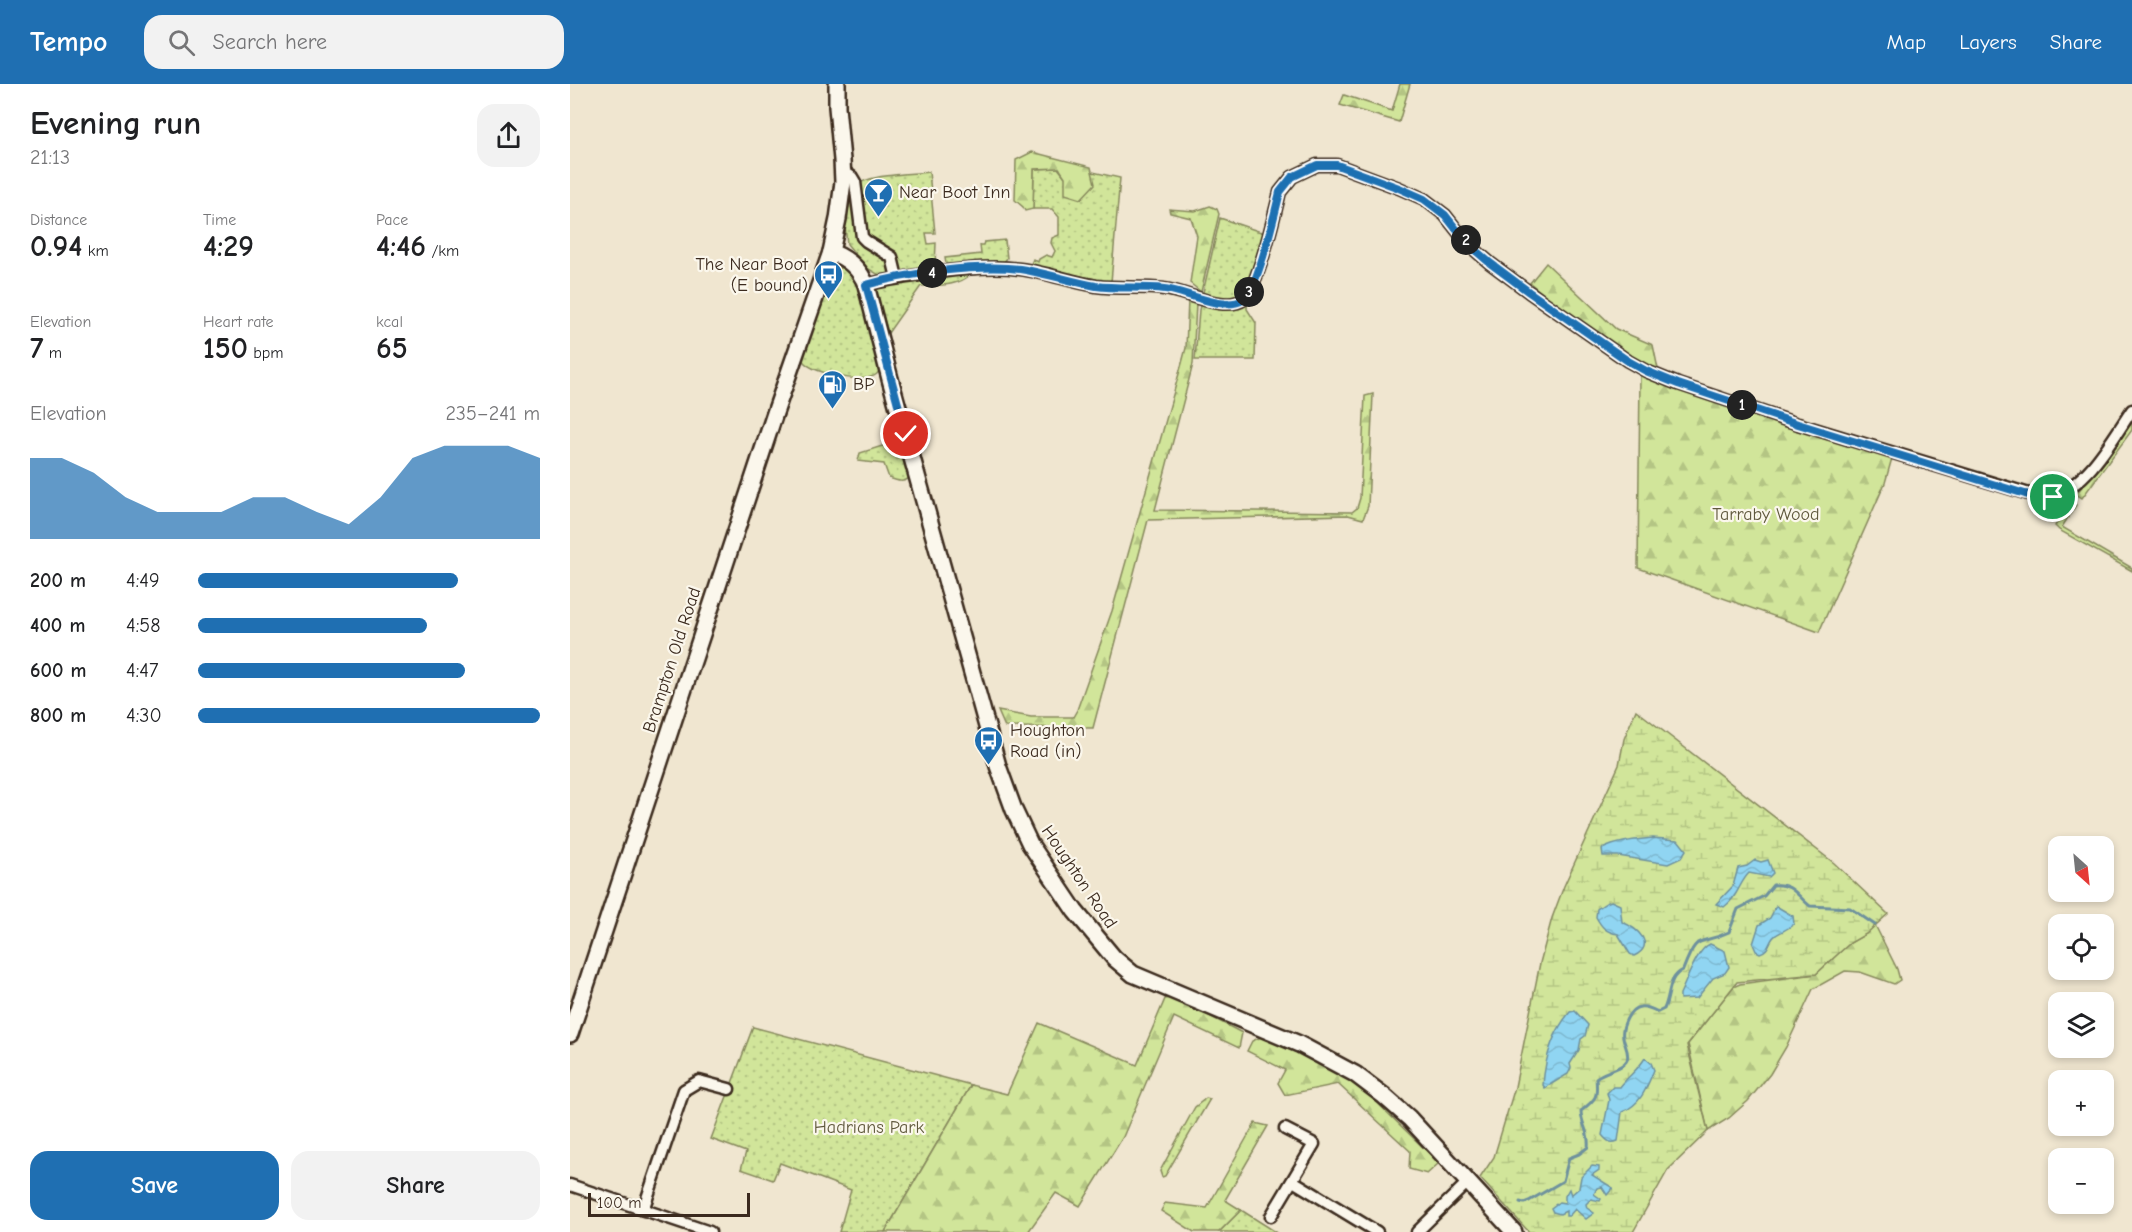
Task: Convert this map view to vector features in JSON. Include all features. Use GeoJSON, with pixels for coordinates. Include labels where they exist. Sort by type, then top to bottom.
{"type":"FeatureCollection","features":[{"type":"Feature","properties":{"kind":"street","name":"Brampton Old Road"},"geometry":{"type":"LineString","coordinates":[[570,1034],[813,298],[831,252],[838,219],[842,170],[837,84]]}},
{"type":"Feature","properties":{"kind":"street"},"geometry":{"type":"LineString","coordinates":[[866,285],[944,271],[1002,268],[1037,272],[1097,286],[1165,289],[1207,301],[1233,303],[1243,300],[1251,290],[1280,192],[1286,183],[1300,172],[1317,165],[1337,165],[1399,188],[1433,205],[1445,215],[1468,244],[1490,263],[1628,361],[1678,384],[1798,424],[2042,498],[2053,497],[2072,487],[2102,453],[2132,410]]}},
{"type":"Feature","properties":{"kind":"street"},"geometry":{"type":"LineString","coordinates":[[842,170],[855,182],[862,237],[892,257],[897,278]]}},
{"type":"Feature","properties":{"kind":"street","name":"Houghton Road"},"geometry":{"type":"LineString","coordinates":[[831,252],[851,263],[859,271],[866,285],[998,766],[1014,810],[1041,863],[1103,948],[1133,974],[1299,1044],[1355,1074],[1384,1095],[1409,1118],[1514,1232]]}},
{"type":"Feature","properties":{"kind":"street"},"geometry":{"type":"LineString","coordinates":[[643,1209],[684,1090],[699,1080],[729,1089]]}},
{"type":"Feature","properties":{"kind":"street"},"geometry":{"type":"LineString","coordinates":[[1271,1216],[1314,1144],[1285,1129]]}},
{"type":"Feature","properties":{"kind":"street"},"geometry":{"type":"LineString","coordinates":[[1293,1181],[1377,1232]]}},
{"type":"Feature","properties":{"kind":"street"},"geometry":{"type":"LineString","coordinates":[[1422,1230],[1469,1181]]}},
{"type":"Feature","properties":{"kind":"street"},"geometry":{"type":"LineString","coordinates":[[570,1185],[710,1232]]}},
{"type":"Feature","properties":{"kind":"green space"},"geometry":{"type":"Polygon","coordinates":[[[1400,84],[1410,84],[1399,122],[1340,105],[1344,95],[1392,111],[1400,84]]]}},
{"type":"Feature","properties":{"kind":"green space"},"geometry":{"type":"Polygon","coordinates":[[[1032,152],[1091,167],[1095,184],[1081,199],[1065,194],[1065,177],[1059,168],[1034,169],[1033,209],[1025,211],[1015,200],[1016,160],[1032,152]]]}},
{"type":"Feature","properties":{"kind":"green space"},"geometry":{"type":"Polygon","coordinates":[[[1058,168],[1065,177],[1093,172],[1120,178],[1111,282],[1030,266],[1033,259],[1038,262],[1046,255],[1052,257],[1055,251],[1051,243],[1052,238],[1059,235],[1059,217],[1052,209],[1033,209],[1034,169],[1058,168]]]}},
{"type":"Feature","properties":{"kind":"green space"},"geometry":{"type":"Polygon","coordinates":[[[929,172],[935,233],[926,233],[928,244],[936,243],[935,265],[879,275],[867,268],[847,244],[845,226],[851,188],[878,177],[929,172]]]}},
{"type":"Feature","properties":{"kind":"green space"},"geometry":{"type":"Polygon","coordinates":[[[1210,206],[1217,209],[1219,214],[1201,292],[1190,283],[1197,236],[1191,218],[1170,213],[1169,209],[1195,211],[1210,206]]]}},
{"type":"Feature","properties":{"kind":"green space"},"geometry":{"type":"Polygon","coordinates":[[[1220,218],[1264,233],[1248,293],[1247,309],[1256,323],[1255,360],[1195,360],[1199,310],[1220,218]]]}},
{"type":"Feature","properties":{"kind":"green space"},"geometry":{"type":"Polygon","coordinates":[[[1005,240],[1007,258],[1004,262],[946,264],[945,258],[981,254],[980,245],[984,242],[1005,240]]]}},
{"type":"Feature","properties":{"kind":"green space"},"geometry":{"type":"Polygon","coordinates":[[[1546,263],[1616,329],[1653,345],[1658,369],[1606,342],[1530,283],[1546,263]]]}},
{"type":"Feature","properties":{"kind":"green space"},"geometry":{"type":"Polygon","coordinates":[[[835,267],[846,269],[861,287],[881,368],[873,376],[855,378],[825,373],[803,361],[802,355],[831,269],[835,267]]]}},
{"type":"Feature","properties":{"kind":"green space"},"geometry":{"type":"Polygon","coordinates":[[[971,274],[954,283],[921,286],[888,333],[876,291],[881,287],[917,279],[971,274]]]}},
{"type":"Feature","properties":{"kind":"green space"},"geometry":{"type":"Polygon","coordinates":[[[1188,300],[1196,303],[1193,364],[1155,510],[1352,512],[1357,508],[1360,498],[1365,396],[1373,394],[1368,506],[1363,519],[1348,515],[1148,520],[1093,728],[1005,727],[998,711],[1031,717],[1073,717],[1077,710],[1112,611],[1182,363],[1186,348],[1188,300]]]}},
{"type":"Feature","properties":{"kind":"green space","name":"Tarraby Wood"},"geometry":{"type":"Polygon","coordinates":[[[1640,374],[1892,458],[1885,483],[1819,632],[1638,568],[1640,374]]]}},
{"type":"Feature","properties":{"kind":"green space"},"geometry":{"type":"Polygon","coordinates":[[[2132,422],[2132,430],[2082,498],[2076,494],[2111,451],[2132,422]]]}},
{"type":"Feature","properties":{"kind":"green space"},"geometry":{"type":"Polygon","coordinates":[[[901,442],[911,476],[904,481],[889,478],[884,464],[858,461],[860,453],[901,442]]]}},
{"type":"Feature","properties":{"kind":"green space"},"geometry":{"type":"Polygon","coordinates":[[[2068,501],[2076,505],[2062,527],[2132,568],[2132,571],[2055,526],[2066,509],[2058,502],[2068,501]]]}},
{"type":"Feature","properties":{"kind":"green space"},"geometry":{"type":"Polygon","coordinates":[[[1636,710],[1834,863],[1888,914],[1866,934],[1850,943],[1816,974],[1737,982],[1687,1045],[1708,1131],[1668,1170],[1633,1232],[1529,1232],[1480,1178],[1494,1157],[1515,1087],[1540,963],[1552,918],[1564,886],[1619,765],[1624,739],[1636,710]]]}},
{"type":"Feature","properties":{"kind":"green space"},"geometry":{"type":"Polygon","coordinates":[[[1875,925],[1897,969],[1900,980],[1894,984],[1860,972],[1845,971],[1813,989],[1786,1047],[1770,1074],[1748,1101],[1729,1118],[1708,1131],[1688,1044],[1733,987],[1740,984],[1816,974],[1850,943],[1866,934],[1875,925]]]}},
{"type":"Feature","properties":{"kind":"green space"},"geometry":{"type":"Polygon","coordinates":[[[1173,997],[1242,1033],[1239,1048],[1174,1017],[1123,1137],[1080,1206],[1056,1193],[1028,1232],[885,1232],[971,1085],[1007,1094],[1039,1023],[1137,1065],[1165,999],[1173,997]]]}},
{"type":"Feature","properties":{"kind":"green space","name":"Hadrians Park"},"geometry":{"type":"Polygon","coordinates":[[[753,1027],[971,1085],[885,1232],[839,1232],[851,1190],[780,1163],[773,1180],[741,1169],[746,1152],[711,1139],[753,1027]]]}},
{"type":"Feature","properties":{"kind":"green space"},"geometry":{"type":"Polygon","coordinates":[[[1263,1036],[1319,1057],[1359,1085],[1439,1163],[1427,1174],[1409,1169],[1410,1151],[1338,1084],[1285,1095],[1278,1083],[1285,1070],[1247,1051],[1252,1041],[1263,1036]]]}},
{"type":"Feature","properties":{"kind":"green space"},"geometry":{"type":"Polygon","coordinates":[[[1206,1098],[1210,1099],[1165,1176],[1162,1177],[1160,1171],[1195,1107],[1206,1098]]]}},
{"type":"Feature","properties":{"kind":"green space"},"geometry":{"type":"Polygon","coordinates":[[[1255,1123],[1268,1126],[1225,1200],[1241,1210],[1219,1232],[1194,1232],[1161,1211],[1165,1203],[1207,1208],[1255,1123]]]}},
{"type":"Feature","properties":{"kind":"green space"},"geometry":{"type":"Polygon","coordinates":[[[1241,1210],[1276,1232],[1219,1232],[1241,1210]]]}},
{"type":"Feature","properties":{"kind":"water"},"geometry":{"type":"Polygon","coordinates":[[[1653,838],[1678,840],[1686,850],[1681,858],[1668,864],[1618,856],[1603,856],[1602,849],[1608,846],[1653,838]]]}},
{"type":"Feature","properties":{"kind":"water"},"geometry":{"type":"Polygon","coordinates":[[[1755,860],[1761,862],[1768,860],[1773,873],[1769,877],[1749,873],[1729,903],[1724,907],[1716,904],[1733,886],[1738,868],[1747,866],[1755,860]]]}},
{"type":"Feature","properties":{"kind":"water"},"geometry":{"type":"Polygon","coordinates":[[[1611,901],[1620,905],[1622,922],[1642,937],[1644,947],[1634,956],[1630,954],[1618,934],[1605,929],[1596,917],[1597,909],[1611,901]]]}},
{"type":"Feature","properties":{"kind":"water"},"geometry":{"type":"Polygon","coordinates":[[[1776,906],[1793,916],[1794,924],[1773,937],[1766,950],[1760,953],[1756,951],[1753,944],[1759,925],[1770,918],[1776,906]]]}},
{"type":"Feature","properties":{"kind":"water"},"geometry":{"type":"Polygon","coordinates":[[[1710,944],[1725,951],[1729,967],[1725,973],[1713,978],[1697,998],[1680,999],[1680,994],[1697,958],[1710,944]]]}},
{"type":"Feature","properties":{"kind":"water"},"geometry":{"type":"Polygon","coordinates":[[[1575,1011],[1588,1025],[1585,1036],[1581,1039],[1579,1050],[1570,1064],[1568,1074],[1545,1088],[1544,1075],[1550,1046],[1558,1028],[1570,1012],[1575,1011]]]}},
{"type":"Feature","properties":{"kind":"water"},"geometry":{"type":"Polygon","coordinates":[[[1645,1058],[1654,1070],[1649,1083],[1639,1100],[1622,1112],[1618,1141],[1609,1141],[1602,1135],[1609,1100],[1607,1093],[1613,1087],[1620,1087],[1645,1058]]]}},
{"type":"Feature","properties":{"kind":"water"},"geometry":{"type":"Polygon","coordinates":[[[1592,1166],[1599,1167],[1599,1170],[1592,1175],[1613,1188],[1607,1195],[1602,1187],[1597,1188],[1594,1194],[1601,1199],[1600,1201],[1591,1199],[1586,1204],[1587,1208],[1594,1213],[1586,1219],[1575,1209],[1569,1216],[1566,1216],[1566,1211],[1560,1214],[1553,1212],[1551,1208],[1559,1202],[1565,1203],[1565,1196],[1569,1189],[1571,1195],[1579,1188],[1581,1177],[1592,1166]]]}},
{"type":"Feature","properties":{"kind":"waterway"},"geometry":{"type":"LineString","coordinates":[[1520,1202],[1529,1201],[1563,1181],[1569,1158],[1588,1147],[1588,1137],[1581,1111],[1595,1098],[1596,1078],[1622,1066],[1627,1060],[1628,1054],[1623,1033],[1629,1015],[1640,1007],[1647,1007],[1658,1012],[1664,1009],[1674,977],[1683,970],[1692,950],[1700,942],[1729,932],[1738,909],[1764,896],[1773,885],[1780,885],[1790,888],[1810,906],[1850,908],[1875,925]]}},
{"type":"Feature","properties":{"kind":"place","name":"Near Boot Inn"},"geometry":{"type":"Point","coordinates":[878,218]}},
{"type":"Feature","properties":{"kind":"place","name":"The Near Boot (E bound)"},"geometry":{"type":"Point","coordinates":[829,300]}},
{"type":"Feature","properties":{"kind":"place","name":"BP"},"geometry":{"type":"Point","coordinates":[832,410]}},
{"type":"Feature","properties":{"kind":"place","name":"Houghton Road (in)"},"geometry":{"type":"Point","coordinates":[989,766]}},
{"type":"Feature","properties":{"kind":"route"},"geometry":{"type":"LineString","coordinates":[[906,434],[866,285],[944,271],[1002,268],[1022,269],[1097,286],[1165,289],[1183,292],[1207,301],[1233,303],[1243,300],[1251,290],[1280,192],[1286,183],[1300,172],[1317,165],[1337,165],[1399,188],[1433,205],[1445,215],[1468,244],[1490,263],[1593,338],[1646,371],[1798,424],[2025,494],[2042,498],[2053,497]]}}]}
